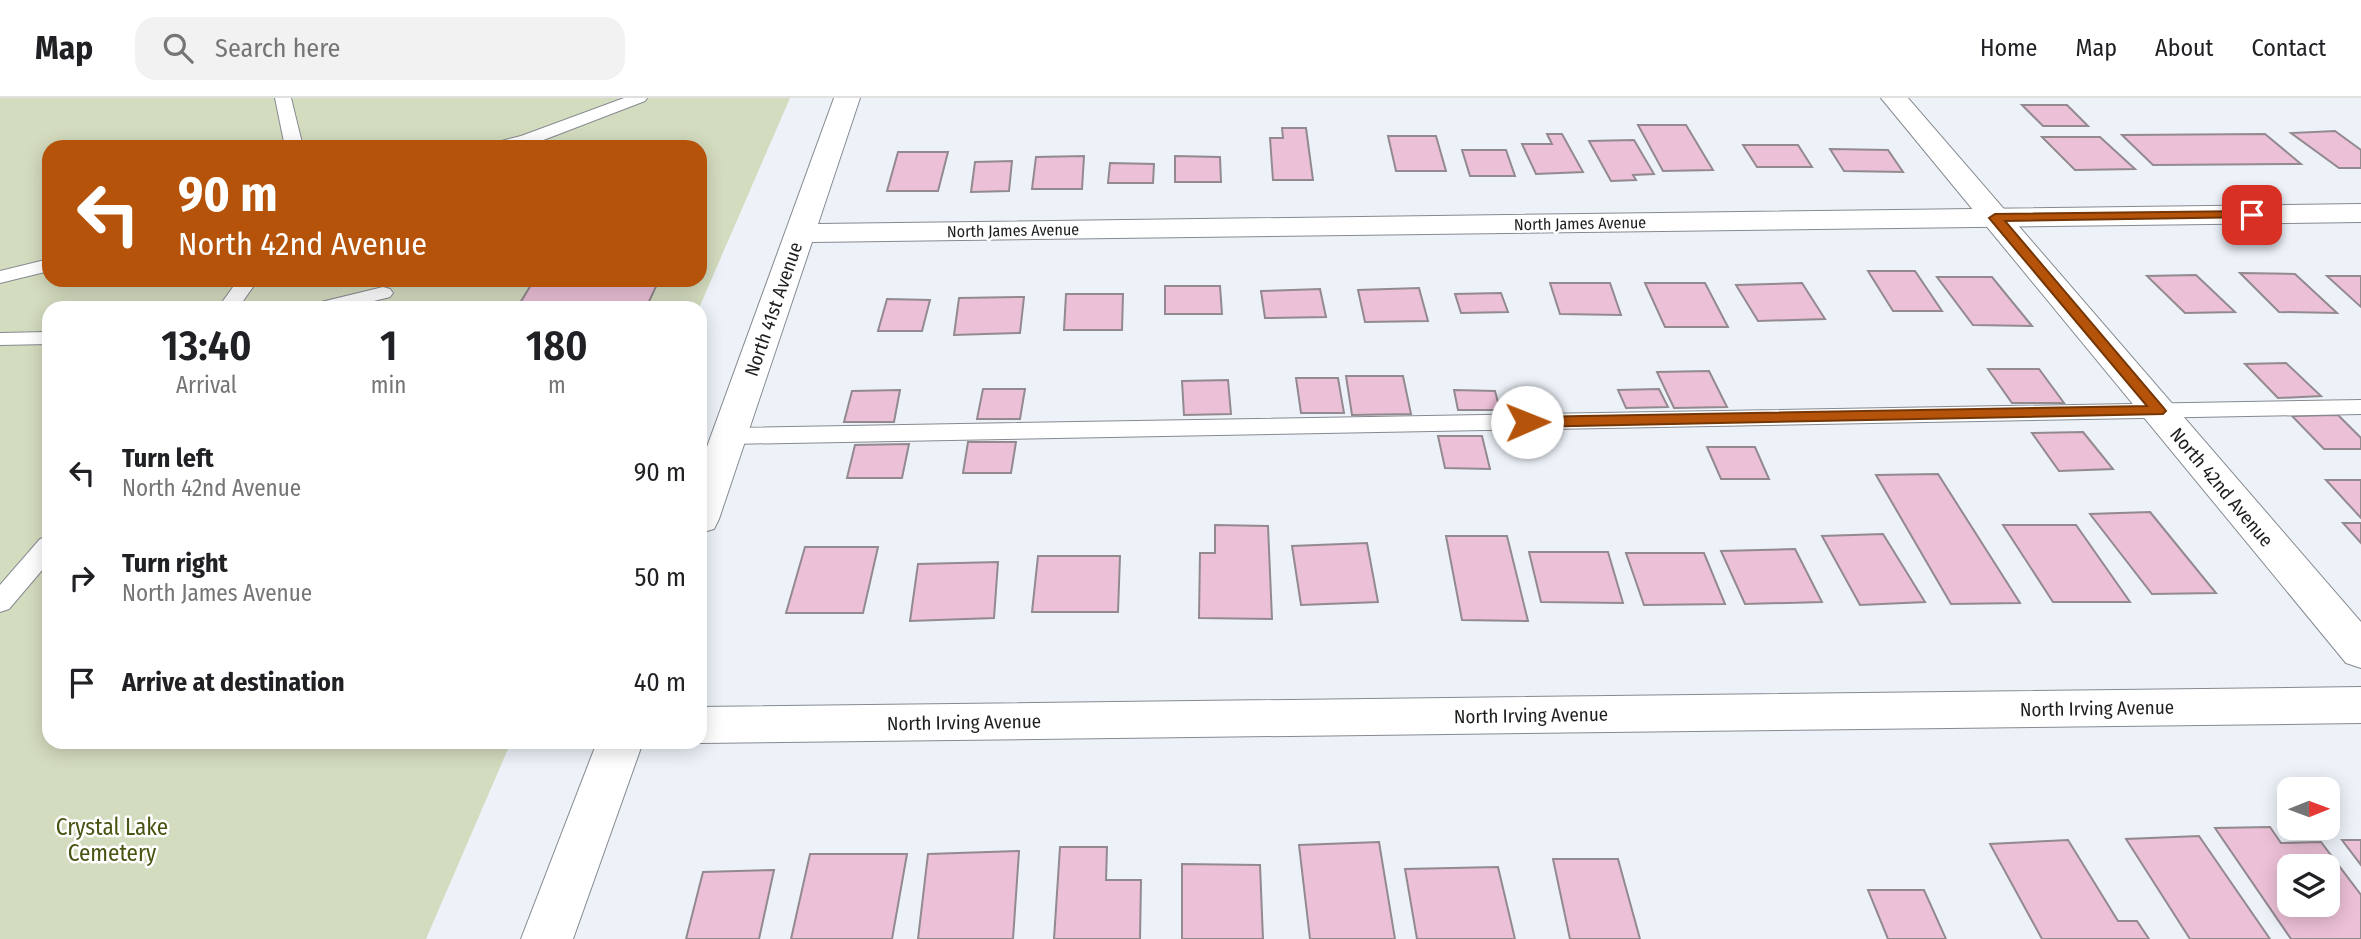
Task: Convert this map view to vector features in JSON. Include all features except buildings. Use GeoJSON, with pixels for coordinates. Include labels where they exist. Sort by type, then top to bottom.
{"type":"FeatureCollection","features":[{"type":"Feature","properties":{"kind":"street","name":"North 41st Avenue"},"geometry":{"type":"LineString","coordinates":[[707,500],[847,98]]}},
{"type":"Feature","properties":{"kind":"street","name":"North 42nd Avenue"},"geometry":{"type":"LineString","coordinates":[[1894,98],[2361,651]]}},
{"type":"Feature","properties":{"kind":"street","name":"North James Avenue"},"geometry":{"type":"LineString","coordinates":[[799,233],[2361,213]]}},
{"type":"Feature","properties":{"kind":"street","name":"North Irving Avenue"},"geometry":{"type":"LineString","coordinates":[[707,725],[2361,705]]}},
{"type":"Feature","properties":{"kind":"street"},"geometry":{"type":"LineString","coordinates":[[547,939],[617,749]]}},
{"type":"Feature","properties":{"kind":"lane"},"geometry":{"type":"LineString","coordinates":[[284,98],[293,140]]}},
{"type":"Feature","properties":{"kind":"lane"},"geometry":{"type":"LineString","coordinates":[[527,140],[639,98]]}},
{"type":"Feature","properties":{"kind":"lane"},"geometry":{"type":"LineString","coordinates":[[0,277],[42,267]]}},
{"type":"Feature","properties":{"kind":"lane"},"geometry":{"type":"LineString","coordinates":[[349,301],[383,293]]}},
{"type":"Feature","properties":{"kind":"lane"},"geometry":{"type":"LineString","coordinates":[[0,340],[42,338]]}},
{"type":"Feature","properties":{"kind":"lane"},"geometry":{"type":"LineString","coordinates":[[730,436],[2361,407]]}},
{"type":"Feature","properties":{"kind":"lane"},"geometry":{"type":"LineString","coordinates":[[0,602],[42,553]]}},
{"type":"Feature","properties":{"kind":"green space","name":"Crystal Lake Cemetery"},"geometry":{"type":"Polygon","coordinates":[[[0,98],[790,98],[702,301],[42,301],[42,749],[508,749],[426,939],[0,939],[0,98]]]}},
{"type":"Feature","properties":{"kind":"route"},"geometry":{"type":"LineString","coordinates":[[1527,422],[2158,411],[1995,218],[2252,215]]}}]}
